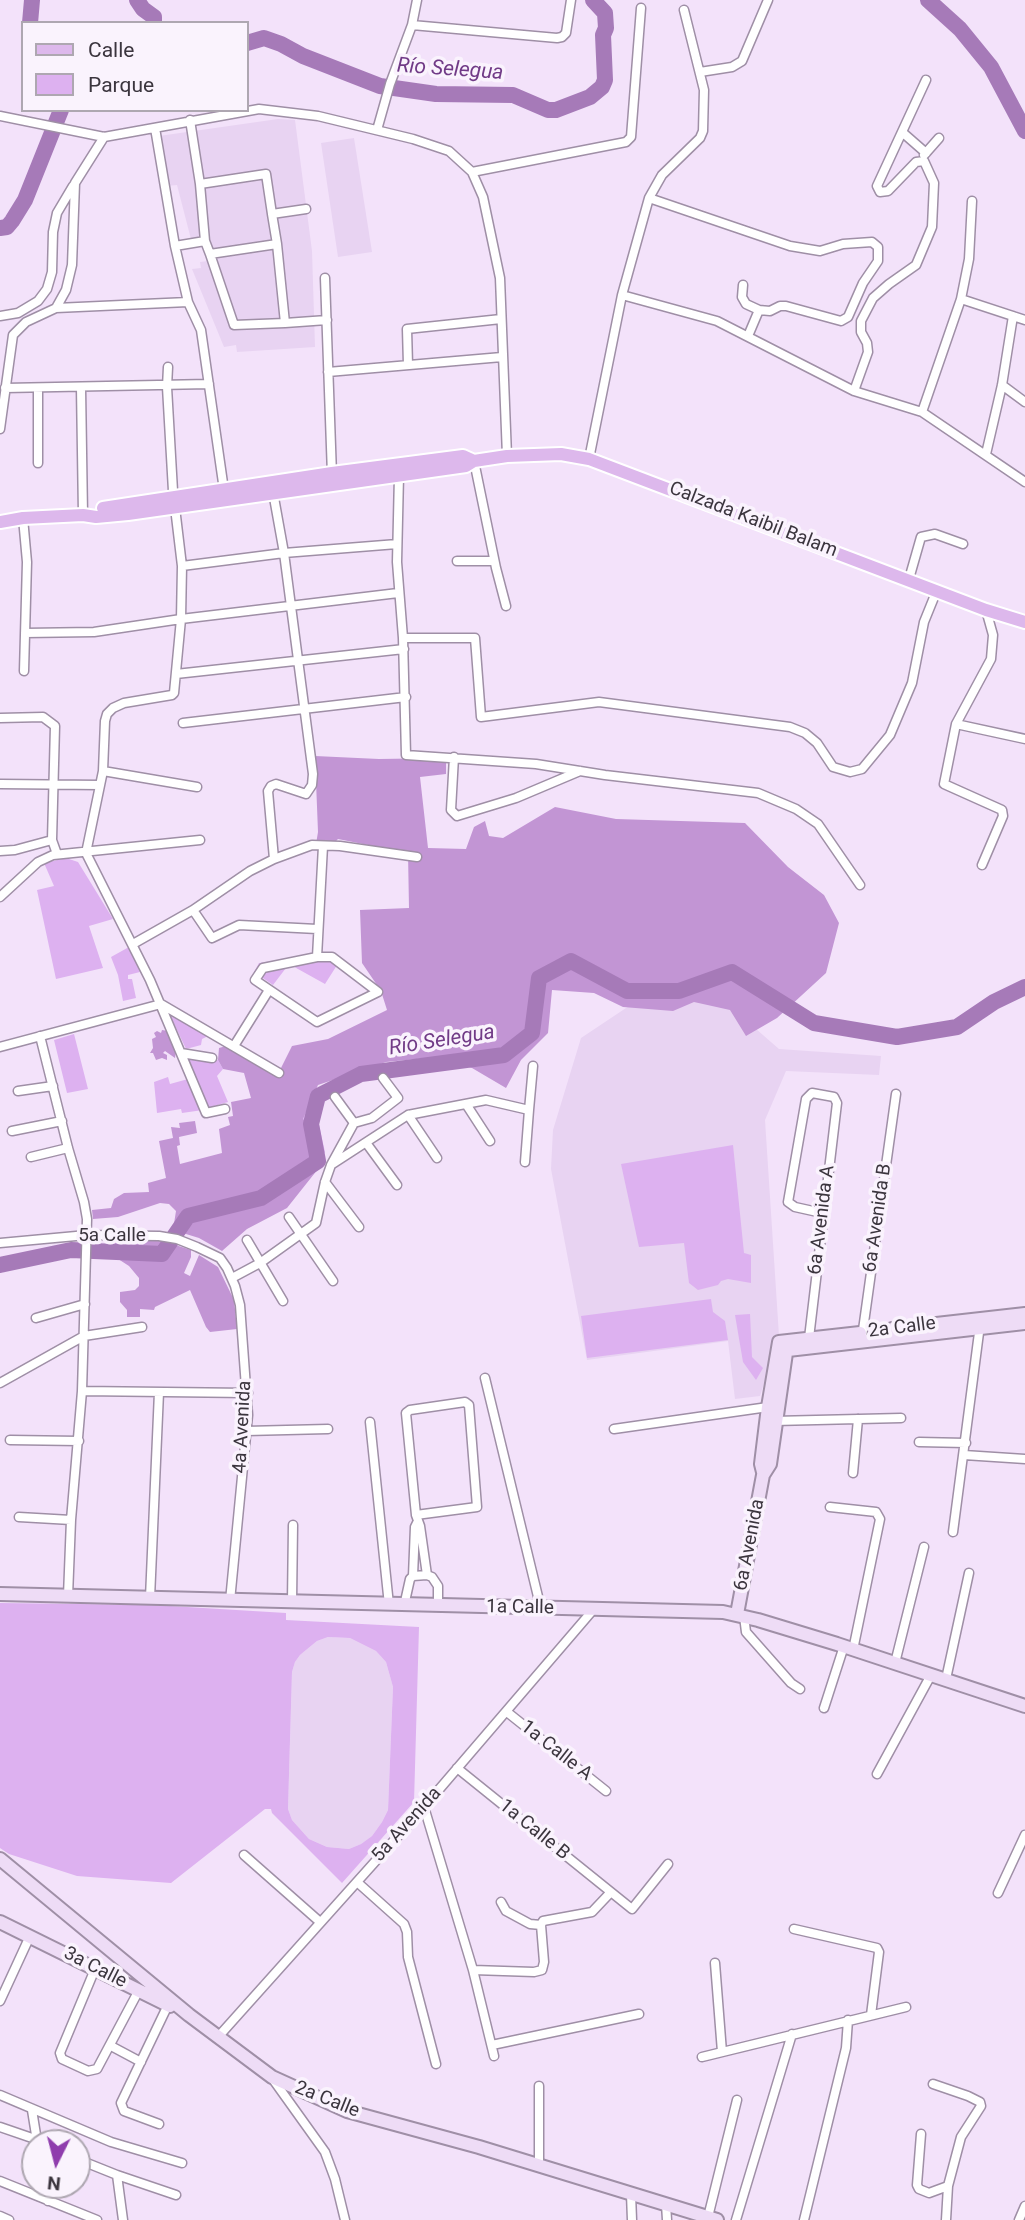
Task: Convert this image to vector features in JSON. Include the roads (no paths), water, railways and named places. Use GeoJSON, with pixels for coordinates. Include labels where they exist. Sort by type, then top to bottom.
{"type":"FeatureCollection","features":[{"type":"Feature","properties":{"kind":"main road","name":"Calzada Kaibil Balam"},"geometry":{"type":"LineString","coordinates":[[0,522],[83,515],[96,517],[175,503],[273,492],[332,478],[399,475],[466,466],[474,461],[506,456],[541,453],[589,459],[986,610],[1025,622]]}},
{"type":"Feature","properties":{"kind":"main road","name":"Calzada Kaibil Balam"},"geometry":{"type":"LineString","coordinates":[[175,503],[224,490],[332,478],[463,456],[474,461]]}},
{"type":"Feature","properties":{"kind":"main road","name":"2a Calle"},"geometry":{"type":"LineString","coordinates":[[783,1347],[792,1349],[862,1337],[980,1323],[1025,1314]]}},
{"type":"Feature","properties":{"kind":"main road","name":"2a Calle"},"geometry":{"type":"LineString","coordinates":[[980,1323],[1025,1323]]}},
{"type":"Feature","properties":{"kind":"main road","name":"2a Calle"},"geometry":{"type":"LineString","coordinates":[[783,1347],[809,1338],[862,1337]]}},
{"type":"Feature","properties":{"kind":"main road","name":"6a Avenida"},"geometry":{"type":"LineString","coordinates":[[771,1421],[768,1407],[783,1347]]}},
{"type":"Feature","properties":{"kind":"main road","name":"6a Avenida"},"geometry":{"type":"LineString","coordinates":[[741,1615],[764,1475],[761,1464],[783,1347]]}},
{"type":"Feature","properties":{"kind":"main road","name":"1a Calle"},"geometry":{"type":"LineString","coordinates":[[0,1594],[404,1606],[697,1610],[741,1615],[1025,1706]]}},
{"type":"Feature","properties":{"kind":"main road","name":"2a Calle"},"geometry":{"type":"LineString","coordinates":[[0,1859],[189,2015],[272,2077],[347,2111],[539,2165],[704,2218]]}},
{"type":"Feature","properties":{"kind":"main road","name":"3a Calle"},"geometry":{"type":"LineString","coordinates":[[0,1922],[189,2015]]}},
{"type":"Feature","properties":{"kind":"street"},"geometry":{"type":"LineString","coordinates":[[377,130],[390,84],[412,25],[417,0]]}},
{"type":"Feature","properties":{"kind":"street"},"geometry":{"type":"LineString","coordinates":[[412,25],[557,38],[566,33],[570,0]]}},
{"type":"Feature","properties":{"kind":"street"},"geometry":{"type":"LineString","coordinates":[[700,72],[732,67],[742,61],[768,0]]}},
{"type":"Feature","properties":{"kind":"street"},"geometry":{"type":"LineString","coordinates":[[472,172],[626,142],[631,137],[641,8]]}},
{"type":"Feature","properties":{"kind":"street"},"geometry":{"type":"LineString","coordinates":[[589,459],[622,295],[649,198],[662,175],[704,131],[704,90],[684,10]]}},
{"type":"Feature","properties":{"kind":"street"},"geometry":{"type":"LineString","coordinates":[[926,80],[877,183],[877,190],[884,193],[888,191],[939,138]]}},
{"type":"Feature","properties":{"kind":"street"},"geometry":{"type":"LineString","coordinates":[[248,111],[259,109],[318,116],[413,139],[449,151],[472,172],[483,197],[500,278],[506,456]]}},
{"type":"Feature","properties":{"kind":"street"},"geometry":{"type":"LineString","coordinates":[[0,116],[104,136],[240,112]]}},
{"type":"Feature","properties":{"kind":"street"},"geometry":{"type":"LineString","coordinates":[[190,120],[205,241],[234,325],[327,320]]}},
{"type":"Feature","properties":{"kind":"street"},"geometry":{"type":"LineString","coordinates":[[155,128],[175,246],[188,302],[201,330],[224,490]]}},
{"type":"Feature","properties":{"kind":"street"},"geometry":{"type":"LineString","coordinates":[[854,391],[867,352],[861,321],[873,298],[916,265],[930,236],[934,183],[923,156],[902,132]]}},
{"type":"Feature","properties":{"kind":"street"},"geometry":{"type":"LineString","coordinates":[[0,316],[18,313],[38,301],[47,289],[52,272],[53,232],[57,213],[104,136]]}},
{"type":"Feature","properties":{"kind":"street"},"geometry":{"type":"LineString","coordinates":[[200,184],[266,174],[285,323]]}},
{"type":"Feature","properties":{"kind":"street"},"geometry":{"type":"LineString","coordinates":[[56,308],[66,290],[72,265],[75,183]]}},
{"type":"Feature","properties":{"kind":"street"},"geometry":{"type":"LineString","coordinates":[[649,198],[801,249],[820,251],[844,244],[872,242],[877,247],[878,261],[863,283],[846,320],[838,321],[786,306],[780,306],[770,312],[759,310],[746,304],[742,297],[743,285]]}},
{"type":"Feature","properties":{"kind":"street"},"geometry":{"type":"LineString","coordinates":[[922,412],[961,299],[970,259],[972,201]]}},
{"type":"Feature","properties":{"kind":"street"},"geometry":{"type":"LineString","coordinates":[[272,214],[306,209]]}},
{"type":"Feature","properties":{"kind":"street"},"geometry":{"type":"LineString","coordinates":[[175,246],[205,241]]}},
{"type":"Feature","properties":{"kind":"street"},"geometry":{"type":"LineString","coordinates":[[210,254],[277,244]]}},
{"type":"Feature","properties":{"kind":"street"},"geometry":{"type":"LineString","coordinates":[[325,278],[332,478]]}},
{"type":"Feature","properties":{"kind":"street"},"geometry":{"type":"LineString","coordinates":[[622,295],[716,321],[854,391],[922,412],[1025,482]]}},
{"type":"Feature","properties":{"kind":"street"},"geometry":{"type":"LineString","coordinates":[[961,299],[1025,320]]}},
{"type":"Feature","properties":{"kind":"street"},"geometry":{"type":"LineString","coordinates":[[0,429],[13,335],[26,322],[56,308],[188,302]]}},
{"type":"Feature","properties":{"kind":"street"},"geometry":{"type":"LineString","coordinates":[[748,337],[759,310]]}},
{"type":"Feature","properties":{"kind":"street"},"geometry":{"type":"LineString","coordinates":[[986,454],[1002,385],[1013,316]]}},
{"type":"Feature","properties":{"kind":"street"},"geometry":{"type":"LineString","coordinates":[[408,365],[407,329],[501,319]]}},
{"type":"Feature","properties":{"kind":"street"},"geometry":{"type":"LineString","coordinates":[[328,372],[502,357]]}},
{"type":"Feature","properties":{"kind":"street"},"geometry":{"type":"LineString","coordinates":[[169,366],[167,387],[182,566],[176,674],[172,695],[124,703],[109,712],[105,721],[103,771],[86,853],[161,1004],[206,1113],[225,1109]]}},
{"type":"Feature","properties":{"kind":"street"},"geometry":{"type":"LineString","coordinates":[[5,388],[167,387],[209,384]]}},
{"type":"Feature","properties":{"kind":"street"},"geometry":{"type":"LineString","coordinates":[[1002,385],[1025,402]]}},
{"type":"Feature","properties":{"kind":"street"},"geometry":{"type":"LineString","coordinates":[[38,388],[38,463]]}},
{"type":"Feature","properties":{"kind":"street"},"geometry":{"type":"LineString","coordinates":[[81,388],[83,515]]}},
{"type":"Feature","properties":{"kind":"street"},"geometry":{"type":"LineString","coordinates":[[474,461],[506,606]]}},
{"type":"Feature","properties":{"kind":"street"},"geometry":{"type":"LineString","coordinates":[[399,475],[398,593],[404,649],[405,754],[536,764],[758,793],[784,803],[818,824],[860,885]]}},
{"type":"Feature","properties":{"kind":"street"},"geometry":{"type":"LineString","coordinates":[[273,492],[306,710],[313,785],[306,794],[276,784],[268,791],[274,859]]}},
{"type":"Feature","properties":{"kind":"street"},"geometry":{"type":"LineString","coordinates":[[23,519],[27,562],[24,671]]}},
{"type":"Feature","properties":{"kind":"street"},"geometry":{"type":"LineString","coordinates":[[909,579],[921,537],[935,534],[963,544]]}},
{"type":"Feature","properties":{"kind":"street"},"geometry":{"type":"LineString","coordinates":[[182,566],[284,553],[397,544]]}},
{"type":"Feature","properties":{"kind":"street"},"geometry":{"type":"LineString","coordinates":[[457,561],[494,561]]}},
{"type":"Feature","properties":{"kind":"street"},"geometry":{"type":"LineString","coordinates":[[403,638],[475,638],[481,717],[599,702],[790,727],[805,733],[817,743],[833,767],[850,772],[862,769],[890,735],[912,683],[924,622],[937,590]]}},
{"type":"Feature","properties":{"kind":"street"},"geometry":{"type":"LineString","coordinates":[[25,633],[94,632],[398,593]]}},
{"type":"Feature","properties":{"kind":"street"},"geometry":{"type":"LineString","coordinates":[[982,865],[1003,816],[1002,810],[944,783],[956,724],[991,659],[993,635],[986,610]]}},
{"type":"Feature","properties":{"kind":"street"},"geometry":{"type":"LineString","coordinates":[[176,674],[404,649]]}},
{"type":"Feature","properties":{"kind":"street"},"geometry":{"type":"LineString","coordinates":[[183,723],[406,697]]}},
{"type":"Feature","properties":{"kind":"street"},"geometry":{"type":"LineString","coordinates":[[0,718],[38,716],[46,718],[54,725],[52,840],[57,854]]}},
{"type":"Feature","properties":{"kind":"street"},"geometry":{"type":"LineString","coordinates":[[956,724],[1025,738]]}},
{"type":"Feature","properties":{"kind":"street"},"geometry":{"type":"LineString","coordinates":[[454,757],[451,810],[457,816],[516,798],[580,771]]}},
{"type":"Feature","properties":{"kind":"street"},"geometry":{"type":"LineString","coordinates":[[103,771],[197,787]]}},
{"type":"Feature","properties":{"kind":"street"},"geometry":{"type":"LineString","coordinates":[[0,784],[100,785]]}},
{"type":"Feature","properties":{"kind":"street"},"geometry":{"type":"LineString","coordinates":[[0,851],[15,850],[52,840]]}},
{"type":"Feature","properties":{"kind":"street"},"geometry":{"type":"LineString","coordinates":[[0,897],[38,862],[57,854],[200,840]]}},
{"type":"Feature","properties":{"kind":"street"},"geometry":{"type":"LineString","coordinates":[[133,944],[193,910],[250,871],[312,845],[417,857]]}},
{"type":"Feature","properties":{"kind":"street"},"geometry":{"type":"LineString","coordinates":[[317,957],[323,846]]}},
{"type":"Feature","properties":{"kind":"street"},"geometry":{"type":"LineString","coordinates":[[193,910],[212,938],[239,925],[317,929]]}},
{"type":"Feature","properties":{"kind":"street"},"geometry":{"type":"LineString","coordinates":[[317,957],[332,957],[378,992],[317,1021],[255,980],[263,968],[317,957]]}},
{"type":"Feature","properties":{"kind":"street"},"geometry":{"type":"LineString","coordinates":[[234,1046],[270,990]]}},
{"type":"Feature","properties":{"kind":"street"},"geometry":{"type":"LineString","coordinates":[[0,1047],[161,1004],[279,1073]]}},
{"type":"Feature","properties":{"kind":"street"},"geometry":{"type":"LineString","coordinates":[[40,1036],[84,1202],[87,1235],[82,1391],[71,1520],[68,1596]]}},
{"type":"Feature","properties":{"kind":"street"},"geometry":{"type":"LineString","coordinates":[[181,1053],[212,1058]]}},
{"type":"Feature","properties":{"kind":"street"},"geometry":{"type":"LineString","coordinates":[[525,1162],[533,1066]]}},
{"type":"Feature","properties":{"kind":"street"},"geometry":{"type":"LineString","coordinates":[[232,1278],[316,1223],[331,1165],[354,1123],[372,1118],[398,1098],[383,1078]]}},
{"type":"Feature","properties":{"kind":"street"},"geometry":{"type":"LineString","coordinates":[[18,1091],[53,1086]]}},
{"type":"Feature","properties":{"kind":"street","name":"6a Avenida A"},"geometry":{"type":"LineString","coordinates":[[809,1338],[837,1103],[834,1097],[812,1093],[806,1099],[788,1202],[795,1207],[822,1213]]}},
{"type":"Feature","properties":{"kind":"street","name":"6a Avenida B"},"geometry":{"type":"LineString","coordinates":[[862,1337],[896,1094]]}},
{"type":"Feature","properties":{"kind":"street"},"geometry":{"type":"LineString","coordinates":[[335,1097],[354,1123]]}},
{"type":"Feature","properties":{"kind":"street"},"geometry":{"type":"LineString","coordinates":[[331,1165],[368,1144],[408,1115],[486,1100],[529,1110]]}},
{"type":"Feature","properties":{"kind":"street"},"geometry":{"type":"LineString","coordinates":[[466,1104],[490,1141]]}},
{"type":"Feature","properties":{"kind":"street"},"geometry":{"type":"LineString","coordinates":[[408,1115],[438,1158]]}},
{"type":"Feature","properties":{"kind":"street"},"geometry":{"type":"LineString","coordinates":[[12,1131],[62,1121]]}},
{"type":"Feature","properties":{"kind":"street"},"geometry":{"type":"LineString","coordinates":[[368,1144],[397,1185]]}},
{"type":"Feature","properties":{"kind":"street"},"geometry":{"type":"LineString","coordinates":[[31,1157],[68,1147]]}},
{"type":"Feature","properties":{"kind":"street"},"geometry":{"type":"LineString","coordinates":[[325,1182],[359,1227]]}},
{"type":"Feature","properties":{"kind":"street"},"geometry":{"type":"LineString","coordinates":[[289,1217],[333,1281]]}},
{"type":"Feature","properties":{"kind":"street","name":"5a Calle"},"geometry":{"type":"LineString","coordinates":[[0,1243],[87,1235],[159,1236],[177,1239],[220,1258]]}},
{"type":"Feature","properties":{"kind":"street"},"geometry":{"type":"LineString","coordinates":[[247,1240],[283,1301]]}},
{"type":"Feature","properties":{"kind":"street","name":"4a Avenida"},"geometry":{"type":"LineString","coordinates":[[220,1258],[238,1294],[248,1393],[230,1601]]}},
{"type":"Feature","properties":{"kind":"street"},"geometry":{"type":"LineString","coordinates":[[36,1318],[85,1304]]}},
{"type":"Feature","properties":{"kind":"street"},"geometry":{"type":"LineString","coordinates":[[953,1532],[980,1323]]}},
{"type":"Feature","properties":{"kind":"street"},"geometry":{"type":"LineString","coordinates":[[0,1383],[84,1336],[142,1327]]}},
{"type":"Feature","properties":{"kind":"street"},"geometry":{"type":"LineString","coordinates":[[485,1378],[541,1609]]}},
{"type":"Feature","properties":{"kind":"street"},"geometry":{"type":"LineString","coordinates":[[82,1391],[248,1393]]}},
{"type":"Feature","properties":{"kind":"street"},"geometry":{"type":"LineString","coordinates":[[150,1598],[159,1392]]}},
{"type":"Feature","properties":{"kind":"street"},"geometry":{"type":"LineString","coordinates":[[417,1519],[477,1507],[468,1405],[465,1402],[410,1410],[406,1413],[417,1519],[427,1576]]}},
{"type":"Feature","properties":{"kind":"street"},"geometry":{"type":"LineString","coordinates":[[614,1429],[768,1407]]}},
{"type":"Feature","properties":{"kind":"street"},"geometry":{"type":"LineString","coordinates":[[771,1421],[901,1418]]}},
{"type":"Feature","properties":{"kind":"street"},"geometry":{"type":"LineString","coordinates":[[853,1473],[858,1419]]}},
{"type":"Feature","properties":{"kind":"street"},"geometry":{"type":"LineString","coordinates":[[370,1422],[389,1605]]}},
{"type":"Feature","properties":{"kind":"street"},"geometry":{"type":"LineString","coordinates":[[246,1431],[328,1429]]}},
{"type":"Feature","properties":{"kind":"street"},"geometry":{"type":"LineString","coordinates":[[10,1440],[79,1441]]}},
{"type":"Feature","properties":{"kind":"street"},"geometry":{"type":"LineString","coordinates":[[919,1442],[966,1443]]}},
{"type":"Feature","properties":{"kind":"street"},"geometry":{"type":"LineString","coordinates":[[964,1455],[1025,1459]]}},
{"type":"Feature","properties":{"kind":"street"},"geometry":{"type":"LineString","coordinates":[[824,1708],[848,1648],[880,1519],[876,1512],[830,1507]]}},
{"type":"Feature","properties":{"kind":"street"},"geometry":{"type":"LineString","coordinates":[[19,1517],[71,1520]]}},
{"type":"Feature","properties":{"kind":"street"},"geometry":{"type":"LineString","coordinates":[[404,1606],[407,1585],[413,1576],[417,1519]]}},
{"type":"Feature","properties":{"kind":"street"},"geometry":{"type":"LineString","coordinates":[[292,1602],[293,1525]]}},
{"type":"Feature","properties":{"kind":"street"},"geometry":{"type":"LineString","coordinates":[[895,1663],[924,1547]]}},
{"type":"Feature","properties":{"kind":"street"},"geometry":{"type":"LineString","coordinates":[[946,1679],[969,1573]]}},
{"type":"Feature","properties":{"kind":"street"},"geometry":{"type":"LineString","coordinates":[[413,1576],[432,1577],[438,1586],[438,1606]]}},
{"type":"Feature","properties":{"kind":"street","name":"5a Avenida"},"geometry":{"type":"LineString","coordinates":[[218,2037],[424,1807],[593,1610]]}},
{"type":"Feature","properties":{"kind":"street"},"geometry":{"type":"LineString","coordinates":[[741,1615],[746,1632],[790,1683],[800,1689]]}},
{"type":"Feature","properties":{"kind":"street"},"geometry":{"type":"LineString","coordinates":[[877,1774],[931,1675]]}},
{"type":"Feature","properties":{"kind":"street","name":"1a Calle A"},"geometry":{"type":"LineString","coordinates":[[507,1712],[606,1791]]}},
{"type":"Feature","properties":{"kind":"street","name":"1a Calle B"},"geometry":{"type":"LineString","coordinates":[[457,1768],[632,1909],[668,1864]]}},
{"type":"Feature","properties":{"kind":"street"},"geometry":{"type":"LineString","coordinates":[[424,1807],[473,1970],[494,2056]]}},
{"type":"Feature","properties":{"kind":"street"},"geometry":{"type":"LineString","coordinates":[[998,1893],[1025,1835]]}},
{"type":"Feature","properties":{"kind":"street"},"geometry":{"type":"LineString","coordinates":[[244,1855],[320,1922]]}},
{"type":"Feature","properties":{"kind":"street"},"geometry":{"type":"LineString","coordinates":[[356,1882],[404,1924],[408,1957],[436,2064]]}},
{"type":"Feature","properties":{"kind":"street"},"geometry":{"type":"LineString","coordinates":[[473,1970],[542,1970],[543,1921],[592,1912],[610,1893]]}},
{"type":"Feature","properties":{"kind":"street"},"geometry":{"type":"LineString","coordinates":[[501,1902],[506,1911],[530,1924],[541,1925]]}},
{"type":"Feature","properties":{"kind":"street"},"geometry":{"type":"LineString","coordinates":[[794,1929],[877,1948],[879,1952],[871,2015]]}},
{"type":"Feature","properties":{"kind":"street"},"geometry":{"type":"LineString","coordinates":[[0,2001],[30,1936]]}},
{"type":"Feature","properties":{"kind":"street"},"geometry":{"type":"LineString","coordinates":[[715,1963],[722,2052]]}},
{"type":"Feature","properties":{"kind":"street"},"geometry":{"type":"LineString","coordinates":[[95,1969],[62,2059],[92,2071],[97,2069],[139,1990]]}},
{"type":"Feature","properties":{"kind":"street"},"geometry":{"type":"LineString","coordinates":[[159,2124],[121,2107],[122,2099],[168,2004]]}},
{"type":"Feature","properties":{"kind":"street"},"geometry":{"type":"LineString","coordinates":[[702,2057],[905,2007]]}},
{"type":"Feature","properties":{"kind":"street"},"geometry":{"type":"LineString","coordinates":[[492,2045],[639,2014]]}},
{"type":"Feature","properties":{"kind":"street"},"geometry":{"type":"LineString","coordinates":[[804,2220],[846,2048],[848,2020]]}},
{"type":"Feature","properties":{"kind":"street"},"geometry":{"type":"LineString","coordinates":[[736,2220],[792,2034]]}},
{"type":"Feature","properties":{"kind":"street"},"geometry":{"type":"LineString","coordinates":[[111,2046],[141,2062]]}},
{"type":"Feature","properties":{"kind":"street"},"geometry":{"type":"LineString","coordinates":[[272,2077],[325,2152],[345,2220]]}},
{"type":"Feature","properties":{"kind":"street"},"geometry":{"type":"LineString","coordinates":[[933,2084],[968,2096],[980,2102],[981,2106],[961,2137],[948,2186],[946,2220]]}},
{"type":"Feature","properties":{"kind":"street"},"geometry":{"type":"LineString","coordinates":[[539,2086],[539,2165]]}},
{"type":"Feature","properties":{"kind":"street"},"geometry":{"type":"LineString","coordinates":[[0,2095],[111,2142],[182,2163]]}},
{"type":"Feature","properties":{"kind":"street"},"geometry":{"type":"LineString","coordinates":[[704,2218],[737,2100]]}},
{"type":"Feature","properties":{"kind":"street"},"geometry":{"type":"LineString","coordinates":[[32,2110],[36,2129]]}},
{"type":"Feature","properties":{"kind":"street"},"geometry":{"type":"LineString","coordinates":[[0,2127],[21,2135]]}},
{"type":"Feature","properties":{"kind":"street"},"geometry":{"type":"LineString","coordinates":[[921,2134],[917,2185],[919,2189],[929,2193],[948,2186]]}},
{"type":"Feature","properties":{"kind":"street"},"geometry":{"type":"LineString","coordinates":[[91,2165],[176,2195]]}},
{"type":"Feature","properties":{"kind":"street"},"geometry":{"type":"LineString","coordinates":[[117,2175],[123,2220]]}},
{"type":"Feature","properties":{"kind":"street"},"geometry":{"type":"LineString","coordinates":[[0,2181],[97,2220]]}},
{"type":"Feature","properties":{"kind":"street"},"geometry":{"type":"LineString","coordinates":[[631,2193],[632,2220]]}},
{"type":"Feature","properties":{"kind":"street"},"geometry":{"type":"LineString","coordinates":[[666,2204],[667,2220]]}},
{"type":"Feature","properties":{"kind":"street"},"geometry":{"type":"LineString","coordinates":[[1019,2220],[1025,2206]]}},
{"type":"Feature","properties":{"kind":"street"},"geometry":{"type":"LineString","coordinates":[[0,2216],[9,2220]]}},
{"type":"Feature","properties":{"kind":"waterway","name":"Río Selegua"},"geometry":{"type":"LineString","coordinates":[[30,21],[32,0]]}},
{"type":"Feature","properties":{"kind":"waterway","name":"Río Selegua"},"geometry":{"type":"LineString","coordinates":[[137,0],[143,9],[154,17],[154,21]]}},
{"type":"Feature","properties":{"kind":"waterway","name":"Río Selegua"},"geometry":{"type":"LineString","coordinates":[[248,43],[264,38],[380,86],[436,94],[513,95],[548,110],[556,110],[590,97],[602,87],[605,80],[605,13],[593,0]]}},
{"type":"Feature","properties":{"kind":"waterway","name":"Río Selegua"},"geometry":{"type":"LineString","coordinates":[[928,0],[960,29],[991,67],[1025,131]]}},
{"type":"Feature","properties":{"kind":"waterway","name":"Río Selegua"},"geometry":{"type":"LineString","coordinates":[[0,228],[7,227],[25,200],[60,112]]}},
{"type":"Feature","properties":{"kind":"waterway","name":"Río Selegua"},"geometry":{"type":"LineString","coordinates":[[0,1265],[71,1250],[162,1254],[188,1216],[261,1198],[318,1161],[311,1124],[318,1096],[361,1074],[504,1055],[532,1033],[539,978],[571,961],[627,991],[679,991],[732,972],[814,1023],[897,1037],[957,1027],[994,1002],[1025,987]]}}]}
